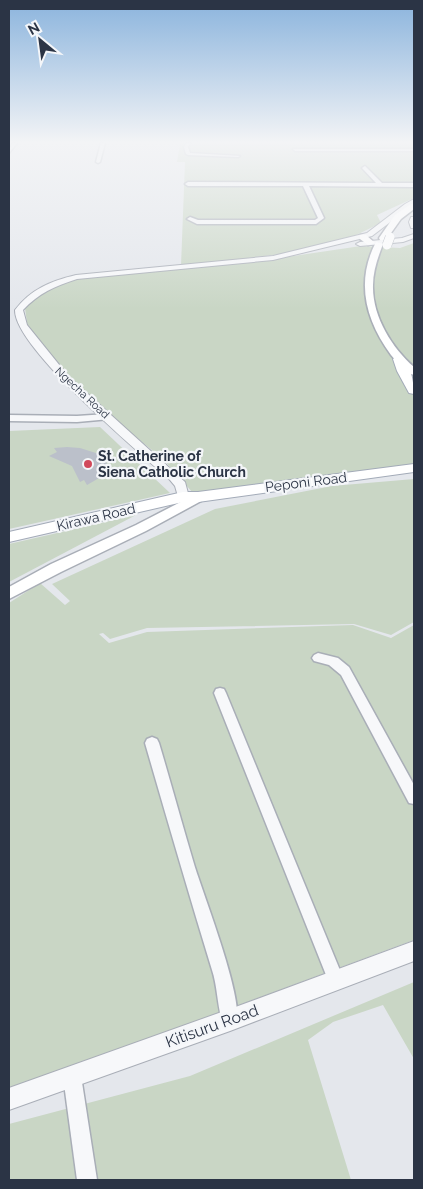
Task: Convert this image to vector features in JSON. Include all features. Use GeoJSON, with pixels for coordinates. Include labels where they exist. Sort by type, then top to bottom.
{"type":"FeatureCollection","features":[{"type":"Feature","properties":{"kind":"main road"},"geometry":{"type":"LineString","coordinates":[[411,213],[394,220],[372,260],[369,276],[370,300],[380,328],[399,358],[403,372],[414,390]]}},
{"type":"Feature","properties":{"kind":"main road"},"geometry":{"type":"LineString","coordinates":[[362,237],[382,241]]}},
{"type":"Feature","properties":{"kind":"main road"},"geometry":{"type":"LineString","coordinates":[[382,241],[377,271],[376,294],[378,302],[394,334],[414,363]]}},
{"type":"Feature","properties":{"kind":"main road"},"geometry":{"type":"LineString","coordinates":[[399,358],[414,363]]}},
{"type":"Feature","properties":{"kind":"main road","name":"Peponi Road"},"geometry":{"type":"LineString","coordinates":[[191,497],[414,468]]}},
{"type":"Feature","properties":{"kind":"main road"},"geometry":{"type":"LineString","coordinates":[[9,594],[56,568],[140,528],[191,497]]}},
{"type":"Feature","properties":{"kind":"main road","name":"Kirawa Road"},"geometry":{"type":"LineString","coordinates":[[9,537],[191,497]]}},
{"type":"Feature","properties":{"kind":"street"},"geometry":{"type":"LineString","coordinates":[[190,219],[198,222],[316,222],[321,218],[312,198]]}},
{"type":"Feature","properties":{"kind":"street","name":"Ngecha Road"},"geometry":{"type":"LineString","coordinates":[[307,251],[373,233],[398,211],[414,201]]}},
{"type":"Feature","properties":{"kind":"street"},"geometry":{"type":"LineString","coordinates":[[411,213],[414,226]]}},
{"type":"Feature","properties":{"kind":"street","name":"Ngecha Road"},"geometry":{"type":"LineString","coordinates":[[191,497],[167,469],[57,370],[23,324],[19,310],[30,298],[58,281],[86,275],[260,260],[307,251],[403,240],[414,236]]}},
{"type":"Feature","properties":{"kind":"street"},"geometry":{"type":"LineString","coordinates":[[9,418],[77,420],[107,417]]}},
{"type":"Feature","properties":{"kind":"street"},"geometry":{"type":"LineString","coordinates":[[318,658],[339,663],[345,671],[414,798]]}},
{"type":"Feature","properties":{"kind":"street"},"geometry":{"type":"LineString","coordinates":[[220,693],[336,980]]}},
{"type":"Feature","properties":{"kind":"street"},"geometry":{"type":"LineString","coordinates":[[152,743],[186,865],[224,982],[230,1020]]}},
{"type":"Feature","properties":{"kind":"street","name":"Kitisuru Road"},"geometry":{"type":"LineString","coordinates":[[9,1099],[230,1020],[414,951]]}},
{"type":"Feature","properties":{"kind":"street"},"geometry":{"type":"LineString","coordinates":[[72,1076],[87,1180]]}},
{"type":"Feature","properties":{"kind":"green space"},"geometry":{"type":"Polygon","coordinates":[[[184,198],[413,198],[377,215],[381,223],[350,238],[281,254],[181,266],[184,198]]]}},
{"type":"Feature","properties":{"kind":"green space"},"geometry":{"type":"Polygon","coordinates":[[[414,243],[414,465],[193,493],[164,460],[81,392],[44,350],[27,323],[25,308],[41,294],[59,285],[89,277],[273,259],[361,246],[400,248],[414,243]]]}},
{"type":"Feature","properties":{"kind":"green space"},"geometry":{"type":"Polygon","coordinates":[[[100,427],[170,493],[9,529],[9,431],[100,427]]]}},
{"type":"Feature","properties":{"kind":"green space"},"geometry":{"type":"Polygon","coordinates":[[[414,479],[414,622],[391,635],[354,624],[147,628],[110,639],[103,633],[99,634],[109,643],[147,632],[353,625],[391,638],[414,625],[414,940],[108,1054],[9,1088],[9,603],[40,583],[65,605],[70,601],[52,584],[215,509],[332,486],[414,479]]]}},
{"type":"Feature","properties":{"kind":"green space"},"geometry":{"type":"Polygon","coordinates":[[[136,515],[9,582],[9,544],[136,515]]]}},
{"type":"Feature","properties":{"kind":"green space"},"geometry":{"type":"Polygon","coordinates":[[[414,982],[414,1059],[383,1005],[333,1022],[308,1040],[351,1180],[9,1180],[9,1124],[190,1076],[414,982]]]}},
{"type":"Feature","properties":{"kind":"building","name":"St. Catherine of Siena Catholic Church"},"geometry":{"type":"Polygon","coordinates":[[[54,448],[80,448],[99,454],[109,466],[106,474],[87,485],[84,480],[80,482],[72,466],[49,456],[57,452],[54,448]]]}},
{"type":"Feature","properties":{"kind":"place","name":"St. Catherine of Siena Catholic Church"},"geometry":{"type":"Point","coordinates":[88,464]}}]}
